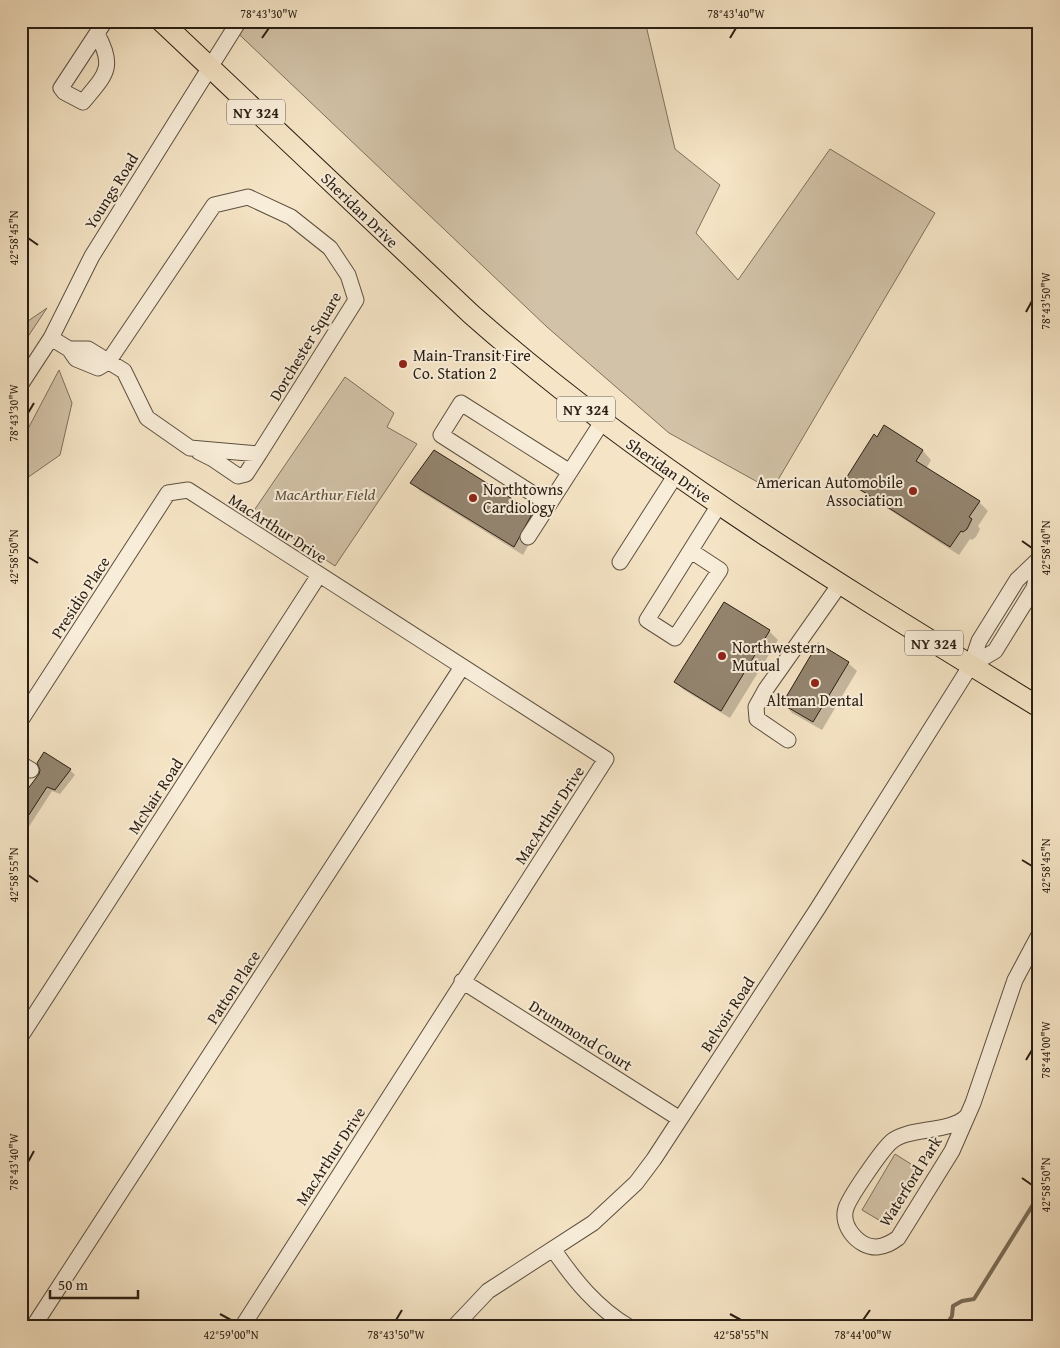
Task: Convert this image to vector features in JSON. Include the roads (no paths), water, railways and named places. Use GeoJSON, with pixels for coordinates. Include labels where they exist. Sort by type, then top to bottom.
{"type":"FeatureCollection","features":[{"type":"Feature","properties":{"kind":"main road","name":"Sheridan Drive"},"geometry":{"type":"LineString","coordinates":[[161,21],[471,314],[511,350],[602,422],[675,476],[840,584],[1039,707]]}},
{"type":"Feature","properties":{"kind":"street","name":"Youngs Road"},"geometry":{"type":"LineString","coordinates":[[21,384],[51,338],[92,256],[239,21]]}},
{"type":"Feature","properties":{"kind":"street","name":"Dorchester Square"},"geometry":{"type":"LineString","coordinates":[[248,197],[291,216],[330,248],[348,275],[356,300],[246,474],[238,476],[214,459],[190,448],[147,418],[124,371],[108,362],[214,204],[248,197]]}},
{"type":"Feature","properties":{"kind":"street"},"geometry":{"type":"LineString","coordinates":[[51,338],[69,349],[76,359],[98,368],[108,362]]}},
{"type":"Feature","properties":{"kind":"street"},"geometry":{"type":"LineString","coordinates":[[549,504],[441,435],[461,403],[570,472]]}},
{"type":"Feature","properties":{"kind":"street"},"geometry":{"type":"LineString","coordinates":[[528,537],[602,422]]}},
{"type":"Feature","properties":{"kind":"street","name":"Dorchester Square"},"geometry":{"type":"LineString","coordinates":[[190,448],[259,454]]}},
{"type":"Feature","properties":{"kind":"street"},"geometry":{"type":"LineString","coordinates":[[620,562],[675,476]]}},
{"type":"Feature","properties":{"kind":"street","name":"MacArthur Drive"},"geometry":{"type":"LineString","coordinates":[[168,493],[188,490],[606,759],[242,1327]]}},
{"type":"Feature","properties":{"kind":"street","name":"Presidio Place"},"geometry":{"type":"LineString","coordinates":[[21,720],[168,493]]}},
{"type":"Feature","properties":{"kind":"street"},"geometry":{"type":"LineString","coordinates":[[691,551],[720,570],[675,638],[647,620],[719,505]]}},
{"type":"Feature","properties":{"kind":"street"},"geometry":{"type":"LineString","coordinates":[[971,665],[979,641],[1017,580],[1039,559]]}},
{"type":"Feature","properties":{"kind":"street"},"geometry":{"type":"LineString","coordinates":[[971,665],[995,651],[1034,588],[1039,565]]}},
{"type":"Feature","properties":{"kind":"street","name":"McNair Road"},"geometry":{"type":"LineString","coordinates":[[21,1036],[319,575]]}},
{"type":"Feature","properties":{"kind":"street"},"geometry":{"type":"LineString","coordinates":[[788,740],[757,719],[756,707],[766,689],[840,584]]}},
{"type":"Feature","properties":{"kind":"street","name":"Belvoir Road"},"geometry":{"type":"LineString","coordinates":[[454,1327],[488,1291],[593,1223],[616,1204],[654,1159],[823,900],[971,665]]}},
{"type":"Feature","properties":{"kind":"street","name":"Patton Place"},"geometry":{"type":"LineString","coordinates":[[33,1327],[462,667]]}},
{"type":"Feature","properties":{"kind":"street","name":"Waterford Park"},"geometry":{"type":"LineString","coordinates":[[973,1104],[966,1117],[943,1127],[894,1139],[883,1149],[846,1208],[846,1222],[852,1234],[864,1244],[875,1247],[886,1245],[898,1238],[952,1150],[973,1104],[1014,980],[1039,935]]}},
{"type":"Feature","properties":{"kind":"street","name":"Drummond Court"},"geometry":{"type":"LineString","coordinates":[[462,981],[680,1119]]}},
{"type":"Feature","properties":{"kind":"street"},"geometry":{"type":"LineString","coordinates":[[553,1249],[578,1285],[629,1327]]}},
{"type":"Feature","properties":{"kind":"waterway"},"geometry":{"type":"LineString","coordinates":[[945,1327],[952,1316],[953,1306],[962,1301],[974,1299],[1039,1195]]}},
{"type":"Feature","properties":{"kind":"place","name":"Main-Transit Fire Co. Station 2"},"geometry":{"type":"Point","coordinates":[403,364]}},
{"type":"Feature","properties":{"kind":"place","name":"American Automobile Association"},"geometry":{"type":"Point","coordinates":[913,491]}},
{"type":"Feature","properties":{"kind":"place","name":"Northtowns Cardiology"},"geometry":{"type":"Point","coordinates":[473,498]}},
{"type":"Feature","properties":{"kind":"place","name":"Northwestern Mutual"},"geometry":{"type":"Point","coordinates":[722,656]}},
{"type":"Feature","properties":{"kind":"place","name":"Altman Dental"},"geometry":{"type":"Point","coordinates":[815,683]}},
{"type":"Feature","properties":{"kind":"park label","name":"MacArthur Field"},"geometry":{"type":"Point","coordinates":[325,494]}}]}
